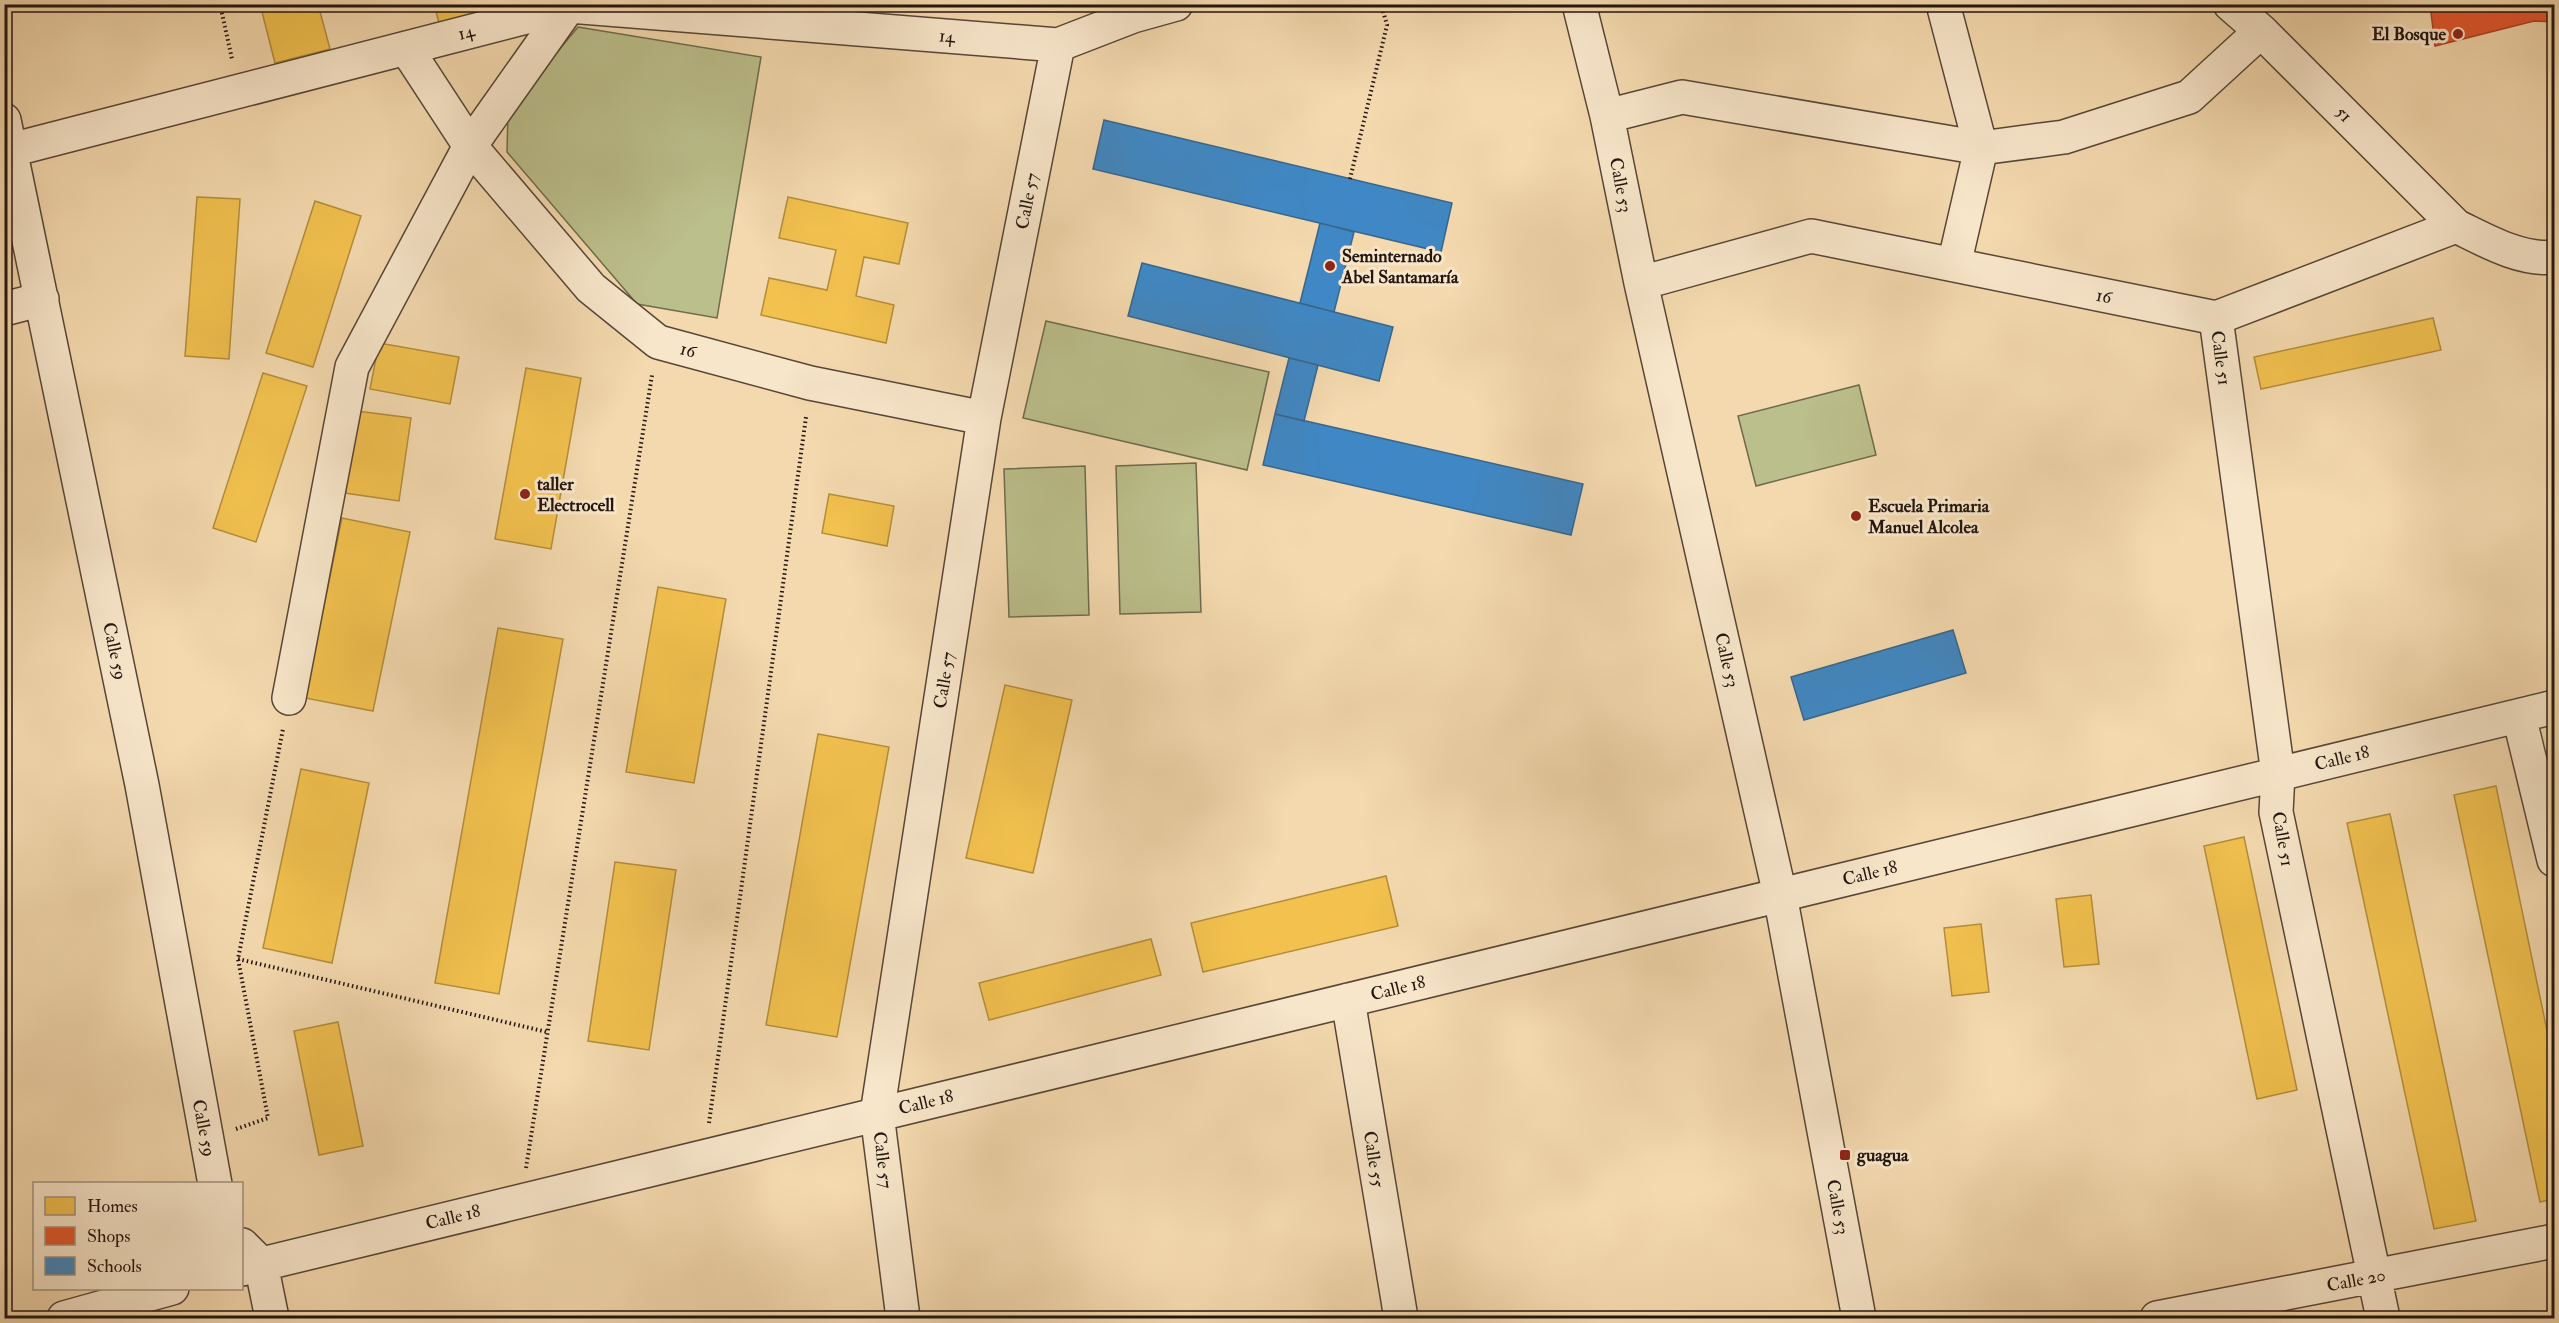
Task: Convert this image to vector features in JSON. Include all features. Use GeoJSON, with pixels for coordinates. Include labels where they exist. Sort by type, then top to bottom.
{"type":"FeatureCollection","features":[{"type":"Feature","properties":{"kind":"street","name":"14"},"geometry":{"type":"LineString","coordinates":[[8,135],[240,91],[569,5],[1058,45],[1131,10],[1176,4]]}},
{"type":"Feature","properties":{"kind":"street","name":"Calle 53"},"geometry":{"type":"LineString","coordinates":[[1579,4],[1607,116],[1641,283],[1780,895],[1858,1318]]}},
{"type":"Feature","properties":{"kind":"street"},"geometry":{"type":"LineString","coordinates":[[1943,4],[1981,148],[1954,265]]}},
{"type":"Feature","properties":{"kind":"street","name":"51"},"geometry":{"type":"LineString","coordinates":[[2230,4],[2261,31],[2456,226]]}},
{"type":"Feature","properties":{"kind":"street"},"geometry":{"type":"LineString","coordinates":[[289,698],[351,368],[470,146],[569,5]]}},
{"type":"Feature","properties":{"kind":"street"},"geometry":{"type":"LineString","coordinates":[[1607,116],[1682,97],[1981,148],[2064,137],[2189,97],[2261,31]]}},
{"type":"Feature","properties":{"kind":"street","name":"Calle 57"},"geometry":{"type":"LineString","coordinates":[[903,1318],[877,1114],[984,418],[1058,45]]}},
{"type":"Feature","properties":{"kind":"street","name":"16"},"geometry":{"type":"LineString","coordinates":[[406,48],[470,146],[591,288],[658,342],[810,383],[984,418]]}},
{"type":"Feature","properties":{"kind":"street","name":"Calle 59"},"geometry":{"type":"LineString","coordinates":[[8,135],[142,785],[215,1182]]}},
{"type":"Feature","properties":{"kind":"street"},"geometry":{"type":"LineString","coordinates":[[2216,318],[2456,226],[2492,243],[2541,258],[2554,257]]}},
{"type":"Feature","properties":{"kind":"street","name":"16"},"geometry":{"type":"LineString","coordinates":[[1641,283],[1811,236],[2216,318]]}},
{"type":"Feature","properties":{"kind":"street"},"geometry":{"type":"LineString","coordinates":[[4,309],[42,299]]}},
{"type":"Feature","properties":{"kind":"street","name":"Calle 51"},"geometry":{"type":"LineString","coordinates":[[2216,318],[2278,774],[2276,812],[2376,1276],[2383,1318]]}},
{"type":"Feature","properties":{"kind":"street","name":"Calle 18"},"geometry":{"type":"LineString","coordinates":[[248,1259],[521,1201],[2554,707]]}},
{"type":"Feature","properties":{"kind":"street"},"geometry":{"type":"LineString","coordinates":[[2519,716],[2554,860]]}},
{"type":"Feature","properties":{"kind":"street","name":"Calle 55"},"geometry":{"type":"LineString","coordinates":[[1348,1000],[1401,1318]]}},
{"type":"Feature","properties":{"kind":"street","name":"Calle 20"},"geometry":{"type":"LineString","coordinates":[[2157,1318],[2554,1241]]}},
{"type":"Feature","properties":{"kind":"street"},"geometry":{"type":"LineString","coordinates":[[248,1259],[272,1318]]}},
{"type":"Feature","properties":{"kind":"street"},"geometry":{"type":"LineString","coordinates":[[64,1318],[165,1290]]}},
{"type":"Feature","properties":{"kind":"path"},"geometry":{"type":"LineString","coordinates":[[220,4],[240,91]]}},
{"type":"Feature","properties":{"kind":"path"},"geometry":{"type":"LineString","coordinates":[[1350,179],[1387,25],[1381,4]]}},
{"type":"Feature","properties":{"kind":"path"},"geometry":{"type":"LineString","coordinates":[[521,1201],[658,342]]}},
{"type":"Feature","properties":{"kind":"path"},"geometry":{"type":"LineString","coordinates":[[705,1156],[810,383]]}},
{"type":"Feature","properties":{"kind":"path"},"geometry":{"type":"LineString","coordinates":[[206,1138],[268,1118],[238,959],[289,698]]}},
{"type":"Feature","properties":{"kind":"path"},"geometry":{"type":"LineString","coordinates":[[238,959],[548,1032]]}},
{"type":"Feature","properties":{"kind":"green space"},"geometry":{"type":"Polygon","coordinates":[[[578,27],[761,57],[717,318],[637,304],[507,152],[508,111],[578,27]]]}},
{"type":"Feature","properties":{"kind":"green space"},"geometry":{"type":"Polygon","coordinates":[[[1046,321],[1269,372],[1247,470],[1023,418],[1046,321]]]}},
{"type":"Feature","properties":{"kind":"green space"},"geometry":{"type":"Polygon","coordinates":[[[1859,385],[1876,455],[1756,486],[1738,416],[1859,385]]]}},
{"type":"Feature","properties":{"kind":"green space"},"geometry":{"type":"Polygon","coordinates":[[[1196,463],[1201,612],[1120,614],[1116,466],[1196,463]]]}},
{"type":"Feature","properties":{"kind":"green space"},"geometry":{"type":"Polygon","coordinates":[[[1085,466],[1089,615],[1009,617],[1004,469],[1085,466]]]}},
{"type":"Feature","properties":{"kind":"building: Homes"},"geometry":{"type":"Polygon","coordinates":[[[260,4],[318,4],[330,49],[275,63],[260,4]]]}},
{"type":"Feature","properties":{"kind":"building: Homes"},"geometry":{"type":"Polygon","coordinates":[[[434,4],[492,4],[493,9],[439,23],[434,4]]]}},
{"type":"Feature","properties":{"kind":"building: Homes"},"geometry":{"type":"Polygon","coordinates":[[[197,197],[240,199],[229,359],[185,356],[197,197]]]}},
{"type":"Feature","properties":{"kind":"building: Homes"},"geometry":{"type":"Polygon","coordinates":[[[788,197],[908,223],[899,264],[864,257],[856,296],[894,305],[886,343],[761,315],[769,278],[827,290],[836,250],[779,238],[788,197]]]}},
{"type":"Feature","properties":{"kind":"building: Homes"},"geometry":{"type":"Polygon","coordinates":[[[315,201],[361,216],[313,367],[266,353],[315,201]]]}},
{"type":"Feature","properties":{"kind":"building: Homes"},"geometry":{"type":"Polygon","coordinates":[[[2433,318],[2441,350],[2261,389],[2254,357],[2433,318]]]}},
{"type":"Feature","properties":{"kind":"building: Homes"},"geometry":{"type":"Polygon","coordinates":[[[379,343],[459,357],[450,404],[370,389],[379,343]]]}},
{"type":"Feature","properties":{"kind":"building: Homes"},"geometry":{"type":"Polygon","coordinates":[[[526,368],[581,378],[551,549],[495,539],[526,368]]]}},
{"type":"Feature","properties":{"kind":"building: Homes"},"geometry":{"type":"Polygon","coordinates":[[[263,373],[307,386],[256,542],[213,528],[263,373]]]}},
{"type":"Feature","properties":{"kind":"building: Homes"},"geometry":{"type":"Polygon","coordinates":[[[357,411],[411,418],[399,501],[345,493],[357,411]]]}},
{"type":"Feature","properties":{"kind":"building: Homes"},"geometry":{"type":"Polygon","coordinates":[[[829,494],[894,506],[887,546],[822,533],[829,494]]]}},
{"type":"Feature","properties":{"kind":"building: Homes"},"geometry":{"type":"Polygon","coordinates":[[[342,518],[410,532],[373,711],[305,698],[342,518]]]}},
{"type":"Feature","properties":{"kind":"building: Homes"},"geometry":{"type":"Polygon","coordinates":[[[658,587],[726,599],[694,783],[626,772],[658,587]]]}},
{"type":"Feature","properties":{"kind":"building: Homes"},"geometry":{"type":"Polygon","coordinates":[[[498,628],[563,639],[499,994],[435,983],[498,628]]]}},
{"type":"Feature","properties":{"kind":"building: Homes"},"geometry":{"type":"Polygon","coordinates":[[[1005,685],[1072,700],[1033,873],[966,858],[1005,685]]]}},
{"type":"Feature","properties":{"kind":"building: Homes"},"geometry":{"type":"Polygon","coordinates":[[[818,734],[889,747],[837,1037],[766,1025],[818,734]]]}},
{"type":"Feature","properties":{"kind":"building: Homes"},"geometry":{"type":"Polygon","coordinates":[[[301,769],[369,783],[332,963],[263,948],[301,769]]]}},
{"type":"Feature","properties":{"kind":"building: Homes"},"geometry":{"type":"Polygon","coordinates":[[[2496,786],[2554,1064],[2554,1199],[2540,1202],[2454,795],[2496,786]]]}},
{"type":"Feature","properties":{"kind":"building: Homes"},"geometry":{"type":"Polygon","coordinates":[[[2390,814],[2476,1221],[2434,1229],[2347,823],[2390,814]]]}},
{"type":"Feature","properties":{"kind":"building: Homes"},"geometry":{"type":"Polygon","coordinates":[[[2244,837],[2297,1090],[2257,1099],[2204,846],[2244,837]]]}},
{"type":"Feature","properties":{"kind":"building: Homes"},"geometry":{"type":"Polygon","coordinates":[[[615,862],[676,870],[649,1050],[588,1041],[615,862]]]}},
{"type":"Feature","properties":{"kind":"building: Homes"},"geometry":{"type":"Polygon","coordinates":[[[1386,876],[1398,926],[1203,972],[1191,923],[1386,876]]]}},
{"type":"Feature","properties":{"kind":"building: Homes"},"geometry":{"type":"Polygon","coordinates":[[[2091,895],[2099,964],[2064,967],[2056,899],[2091,895]]]}},
{"type":"Feature","properties":{"kind":"building: Homes"},"geometry":{"type":"Polygon","coordinates":[[[1981,924],[1989,992],[1952,996],[1944,928],[1981,924]]]}},
{"type":"Feature","properties":{"kind":"building: Homes"},"geometry":{"type":"Polygon","coordinates":[[[1151,939],[1161,975],[989,1020],[979,983],[1151,939]]]}},
{"type":"Feature","properties":{"kind":"building: Homes"},"geometry":{"type":"Polygon","coordinates":[[[338,1022],[363,1146],[319,1155],[294,1031],[338,1022]]]}},
{"type":"Feature","properties":{"kind":"building: Shops","name":"El Bosque"},"geometry":{"type":"Polygon","coordinates":[[[2430,4],[2554,4],[2554,22],[2534,21],[2435,46],[2430,4]]]}},
{"type":"Feature","properties":{"kind":"building: Schools"},"geometry":{"type":"Polygon","coordinates":[[[1104,120],[1452,203],[1441,252],[1093,169],[1104,120]]]}},
{"type":"Feature","properties":{"kind":"building: Schools"},"geometry":{"type":"Polygon","coordinates":[[[1320,223],[1354,232],[1334,312],[1300,303],[1320,223]]]}},
{"type":"Feature","properties":{"kind":"building: Schools"},"geometry":{"type":"Polygon","coordinates":[[[1142,263],[1393,327],[1379,381],[1128,316],[1142,263]]]}},
{"type":"Feature","properties":{"kind":"building: Schools"},"geometry":{"type":"Polygon","coordinates":[[[1289,358],[1318,365],[1304,421],[1275,414],[1289,358]]]}},
{"type":"Feature","properties":{"kind":"building: Schools"},"geometry":{"type":"Polygon","coordinates":[[[1275,414],[1583,484],[1571,535],[1263,465],[1275,414]]]}},
{"type":"Feature","properties":{"kind":"building: Schools"},"geometry":{"type":"Polygon","coordinates":[[[1953,630],[1966,673],[1804,720],[1791,677],[1953,630]]]}},
{"type":"Feature","properties":{"kind":"place","name":"El Bosque"},"geometry":{"type":"Point","coordinates":[2458,34]}},
{"type":"Feature","properties":{"kind":"place","name":"Seminternado Abel Santamaría"},"geometry":{"type":"Point","coordinates":[1330,266]}},
{"type":"Feature","properties":{"kind":"place","name":"taller Electrocell"},"geometry":{"type":"Point","coordinates":[525,494]}},
{"type":"Feature","properties":{"kind":"place","name":"Escuela Primaria Manuel Alcolea"},"geometry":{"type":"Point","coordinates":[1856,516]}},
{"type":"Feature","properties":{"kind":"place","name":"guagua"},"geometry":{"type":"Point","coordinates":[1845,1155]}}]}
